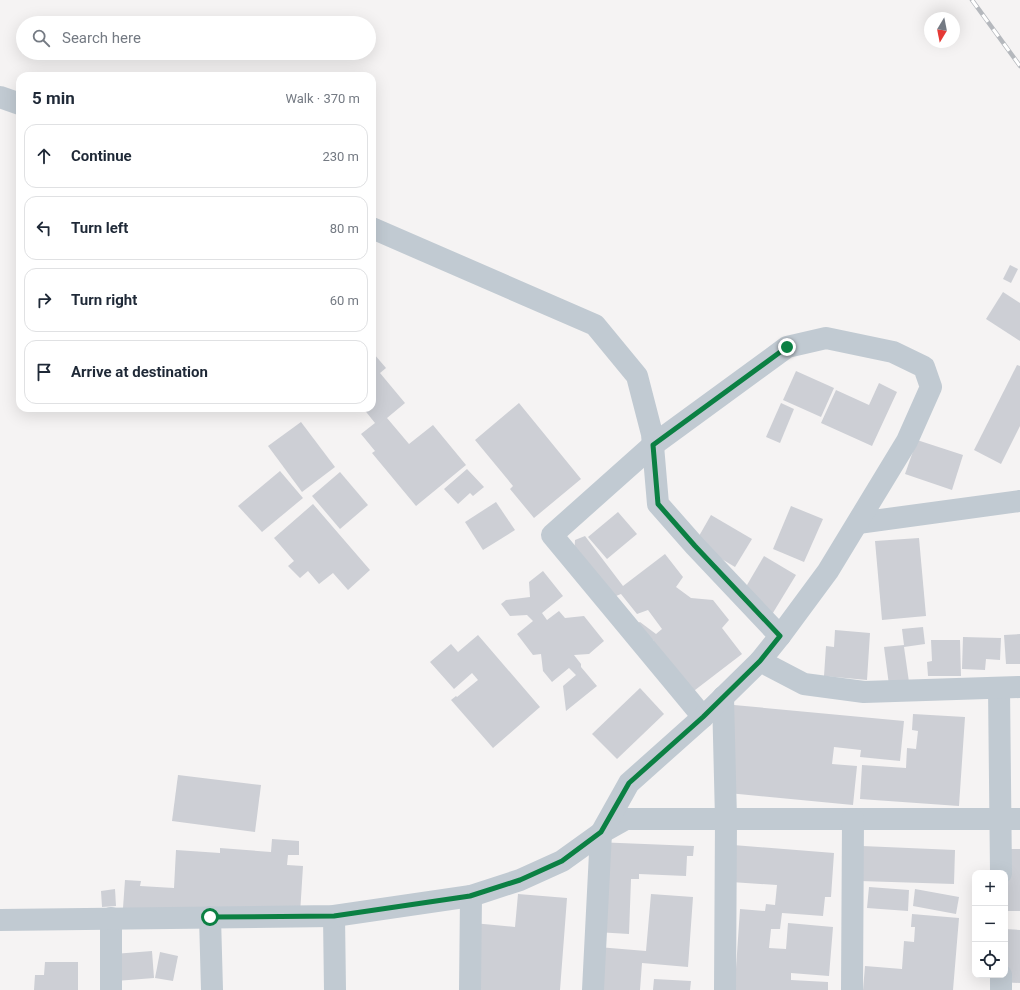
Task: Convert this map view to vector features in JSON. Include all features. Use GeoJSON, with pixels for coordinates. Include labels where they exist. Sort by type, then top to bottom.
{"type":"FeatureCollection","features":[{"type":"Feature","properties":{"kind":"street"},"geometry":{"type":"LineString","coordinates":[[0,97],[16,103]]}},
{"type":"Feature","properties":{"kind":"street"},"geometry":{"type":"LineString","coordinates":[[376,230],[595,325],[637,376],[652,434],[658,504],[695,546],[780,636]]}},
{"type":"Feature","properties":{"kind":"street"},"geometry":{"type":"LineString","coordinates":[[593,990],[601,832],[629,783],[703,717],[760,661],[828,571],[908,442],[931,387],[924,367],[893,352],[826,338],[787,347],[653,445],[552,535],[703,717]]}},
{"type":"Feature","properties":{"kind":"street"},"geometry":{"type":"LineString","coordinates":[[858,523],[1020,501]]}},
{"type":"Feature","properties":{"kind":"street"},"geometry":{"type":"LineString","coordinates":[[760,661],[804,684],[864,692],[1010,688],[1010,819],[1002,870]]}},
{"type":"Feature","properties":{"kind":"street"},"geometry":{"type":"LineString","coordinates":[[723,697],[726,819],[725,990]]}},
{"type":"Feature","properties":{"kind":"street"},"geometry":{"type":"LineString","coordinates":[[0,920],[334,916],[470,896],[520,880],[562,861],[601,832],[626,819],[1010,819]]}},
{"type":"Feature","properties":{"kind":"street"},"geometry":{"type":"LineString","coordinates":[[852,990],[853,819]]}},
{"type":"Feature","properties":{"kind":"street"},"geometry":{"type":"LineString","coordinates":[[470,896],[470,990]]}},
{"type":"Feature","properties":{"kind":"street"},"geometry":{"type":"LineString","coordinates":[[334,916],[335,990]]}},
{"type":"Feature","properties":{"kind":"street"},"geometry":{"type":"LineString","coordinates":[[210,917],[212,990]]}},
{"type":"Feature","properties":{"kind":"street"},"geometry":{"type":"LineString","coordinates":[[111,918],[112,990]]}},
{"type":"Feature","properties":{"kind":"street"},"geometry":{"type":"LineString","coordinates":[[1001,978],[1001,990]]}},
{"type":"Feature","properties":{"kind":"building"},"geometry":{"type":"Polygon","coordinates":[[[1010,265],[1018,269],[1011,283],[1003,279],[1010,265]]]}},
{"type":"Feature","properties":{"kind":"building"},"geometry":{"type":"Polygon","coordinates":[[[1003,292],[1020,303],[1020,341],[986,319],[1003,292]]]}},
{"type":"Feature","properties":{"kind":"building"},"geometry":{"type":"Polygon","coordinates":[[[376,356],[386,368],[380,373],[405,403],[387,418],[409,444],[433,425],[466,465],[416,506],[372,453],[375,451],[361,434],[375,423],[366,412],[376,412],[376,356]]]}},
{"type":"Feature","properties":{"kind":"building"},"geometry":{"type":"Polygon","coordinates":[[[1017,365],[1020,366],[1020,426],[1001,464],[974,450],[1017,365]]]}},
{"type":"Feature","properties":{"kind":"building"},"geometry":{"type":"Polygon","coordinates":[[[796,371],[834,388],[821,417],[783,400],[796,371]]]}},
{"type":"Feature","properties":{"kind":"building"},"geometry":{"type":"Polygon","coordinates":[[[879,383],[897,392],[872,446],[821,423],[836,390],[869,405],[879,383]]]}},
{"type":"Feature","properties":{"kind":"building"},"geometry":{"type":"Polygon","coordinates":[[[519,403],[581,479],[534,518],[510,489],[513,486],[475,440],[519,403]]]}},
{"type":"Feature","properties":{"kind":"building"},"geometry":{"type":"Polygon","coordinates":[[[781,403],[794,409],[780,443],[766,437],[781,403]]]}},
{"type":"Feature","properties":{"kind":"building"},"geometry":{"type":"Polygon","coordinates":[[[301,422],[335,467],[302,492],[268,446],[301,422]]]}},
{"type":"Feature","properties":{"kind":"building"},"geometry":{"type":"Polygon","coordinates":[[[917,440],[963,455],[952,490],[905,474],[917,440]]]}},
{"type":"Feature","properties":{"kind":"building"},"geometry":{"type":"Polygon","coordinates":[[[467,469],[484,487],[473,496],[470,493],[458,504],[444,489],[467,469]]]}},
{"type":"Feature","properties":{"kind":"building"},"geometry":{"type":"Polygon","coordinates":[[[280,471],[303,498],[262,532],[238,506],[280,471]]]}},
{"type":"Feature","properties":{"kind":"building"},"geometry":{"type":"Polygon","coordinates":[[[340,472],[368,505],[340,529],[312,496],[340,472]]]}},
{"type":"Feature","properties":{"kind":"building"},"geometry":{"type":"Polygon","coordinates":[[[496,502],[515,530],[483,550],[465,522],[496,502]]]}},
{"type":"Feature","properties":{"kind":"building"},"geometry":{"type":"Polygon","coordinates":[[[313,504],[370,570],[348,590],[333,573],[319,584],[308,571],[300,578],[288,566],[294,561],[274,538],[313,504]]]}},
{"type":"Feature","properties":{"kind":"building"},"geometry":{"type":"Polygon","coordinates":[[[791,506],[823,519],[804,562],[773,549],[791,506]]]}},
{"type":"Feature","properties":{"kind":"building"},"geometry":{"type":"Polygon","coordinates":[[[618,512],[637,534],[607,559],[588,537],[618,512]]]}},
{"type":"Feature","properties":{"kind":"building"},"geometry":{"type":"Polygon","coordinates":[[[711,515],[752,539],[735,567],[695,543],[711,515]]]}},
{"type":"Feature","properties":{"kind":"building"},"geometry":{"type":"Polygon","coordinates":[[[585,536],[623,586],[665,554],[683,577],[676,587],[691,598],[713,600],[729,620],[722,628],[742,654],[682,700],[646,651],[654,640],[634,639],[630,626],[640,622],[656,634],[662,629],[648,610],[637,614],[621,594],[601,602],[574,557],[575,540],[585,536]]]}},
{"type":"Feature","properties":{"kind":"building"},"geometry":{"type":"Polygon","coordinates":[[[919,538],[926,616],[882,620],[875,541],[919,538]]]}},
{"type":"Feature","properties":{"kind":"building"},"geometry":{"type":"Polygon","coordinates":[[[764,556],[796,575],[768,621],[737,602],[764,556]]]}},
{"type":"Feature","properties":{"kind":"building"},"geometry":{"type":"Polygon","coordinates":[[[543,571],[563,596],[542,613],[547,620],[559,611],[565,618],[584,616],[604,641],[589,654],[574,655],[581,664],[581,667],[597,686],[566,711],[563,686],[576,675],[569,668],[552,682],[543,671],[541,654],[533,655],[517,634],[533,621],[527,615],[510,616],[501,604],[506,600],[530,597],[529,582],[543,571]]]}},
{"type":"Feature","properties":{"kind":"building"},"geometry":{"type":"Polygon","coordinates":[[[923,627],[925,644],[904,647],[909,682],[889,685],[884,647],[904,645],[902,629],[923,627]]]}},
{"type":"Feature","properties":{"kind":"building"},"geometry":{"type":"Polygon","coordinates":[[[835,630],[870,633],[867,680],[824,676],[826,646],[834,647],[835,630]]]}},
{"type":"Feature","properties":{"kind":"building"},"geometry":{"type":"Polygon","coordinates":[[[1020,634],[1020,664],[1006,664],[1004,635],[1020,634]]]}},
{"type":"Feature","properties":{"kind":"building"},"geometry":{"type":"Polygon","coordinates":[[[478,635],[540,707],[493,748],[451,700],[478,680],[472,673],[454,689],[430,662],[451,644],[458,652],[478,635]]]}},
{"type":"Feature","properties":{"kind":"building"},"geometry":{"type":"Polygon","coordinates":[[[963,637],[1001,638],[1000,660],[986,659],[985,670],[962,669],[963,637]]]}},
{"type":"Feature","properties":{"kind":"building"},"geometry":{"type":"Polygon","coordinates":[[[931,640],[960,640],[961,676],[928,676],[927,662],[932,661],[931,640]]]}},
{"type":"Feature","properties":{"kind":"building"},"geometry":{"type":"Polygon","coordinates":[[[640,688],[664,714],[617,759],[592,734],[640,688]]]}},
{"type":"Feature","properties":{"kind":"building"},"geometry":{"type":"Polygon","coordinates":[[[734,705],[904,721],[900,761],[860,757],[861,750],[834,747],[832,764],[857,766],[853,805],[728,793],[734,705]]]}},
{"type":"Feature","properties":{"kind":"building"},"geometry":{"type":"Polygon","coordinates":[[[913,714],[965,717],[959,806],[860,799],[862,765],[906,768],[907,748],[916,749],[918,731],[912,730],[913,714]]]}},
{"type":"Feature","properties":{"kind":"building"},"geometry":{"type":"Polygon","coordinates":[[[178,775],[261,785],[255,832],[172,821],[178,775]]]}},
{"type":"Feature","properties":{"kind":"building"},"geometry":{"type":"Polygon","coordinates":[[[272,839],[299,841],[299,855],[288,855],[287,865],[303,866],[300,914],[123,908],[125,880],[141,881],[140,886],[174,888],[176,850],[220,853],[220,848],[271,852],[272,839]]]}},
{"type":"Feature","properties":{"kind":"building"},"geometry":{"type":"Polygon","coordinates":[[[595,842],[694,846],[693,856],[687,856],[686,876],[639,874],[639,879],[631,879],[629,934],[596,932],[595,842]]]}},
{"type":"Feature","properties":{"kind":"building"},"geometry":{"type":"Polygon","coordinates":[[[733,845],[834,853],[831,897],[825,897],[823,916],[782,913],[780,929],[771,929],[769,948],[786,949],[788,923],[833,927],[829,976],[791,973],[791,980],[828,982],[828,990],[728,990],[735,983],[740,909],[765,911],[766,904],[775,905],[777,885],[731,882],[733,845]]]}},
{"type":"Feature","properties":{"kind":"building"},"geometry":{"type":"Polygon","coordinates":[[[862,846],[955,850],[954,884],[860,881],[862,846]]]}},
{"type":"Feature","properties":{"kind":"building"},"geometry":{"type":"Polygon","coordinates":[[[1001,849],[1020,849],[1020,911],[1008,911],[1008,870],[1004,870],[1001,849]]]}},
{"type":"Feature","properties":{"kind":"building"},"geometry":{"type":"Polygon","coordinates":[[[869,887],[909,890],[908,911],[867,908],[869,887]]]}},
{"type":"Feature","properties":{"kind":"building"},"geometry":{"type":"Polygon","coordinates":[[[115,889],[116,906],[102,907],[101,891],[115,889]]]}},
{"type":"Feature","properties":{"kind":"building"},"geometry":{"type":"Polygon","coordinates":[[[915,889],[959,897],[956,914],[913,906],[915,889]]]}},
{"type":"Feature","properties":{"kind":"building"},"geometry":{"type":"Polygon","coordinates":[[[518,894],[567,898],[560,990],[468,990],[473,923],[515,927],[518,894]]]}},
{"type":"Feature","properties":{"kind":"building"},"geometry":{"type":"Polygon","coordinates":[[[651,894],[693,897],[688,967],[642,963],[640,990],[594,990],[598,947],[646,951],[651,894]]]}},
{"type":"Feature","properties":{"kind":"building"},"geometry":{"type":"Polygon","coordinates":[[[912,914],[959,918],[953,990],[863,990],[865,966],[902,969],[904,941],[914,942],[915,927],[911,927],[912,914]]]}},
{"type":"Feature","properties":{"kind":"building"},"geometry":{"type":"Polygon","coordinates":[[[1008,929],[1020,930],[1020,983],[999,982],[1002,978],[1008,978],[1008,929]]]}},
{"type":"Feature","properties":{"kind":"building"},"geometry":{"type":"Polygon","coordinates":[[[152,951],[154,978],[103,982],[101,955],[152,951]]]}},
{"type":"Feature","properties":{"kind":"building"},"geometry":{"type":"Polygon","coordinates":[[[160,952],[178,956],[173,981],[155,978],[160,952]]]}},
{"type":"Feature","properties":{"kind":"building"},"geometry":{"type":"Polygon","coordinates":[[[45,962],[78,962],[78,990],[34,990],[35,975],[44,975],[45,962]]]}},
{"type":"Feature","properties":{"kind":"building"},"geometry":{"type":"Polygon","coordinates":[[[654,979],[691,981],[690,990],[653,990],[654,979]]]}},
{"type":"Feature","properties":{"kind":"railway"},"geometry":{"type":"LineString","coordinates":[[972,0],[1020,66]]}},
{"type":"Feature","properties":{"kind":"route"},"geometry":{"type":"LineString","coordinates":[[210,917],[334,916],[470,896],[520,880],[562,861],[601,832],[629,783],[703,717],[760,661],[780,636],[695,546],[658,504],[653,445],[787,347]]}}]}
